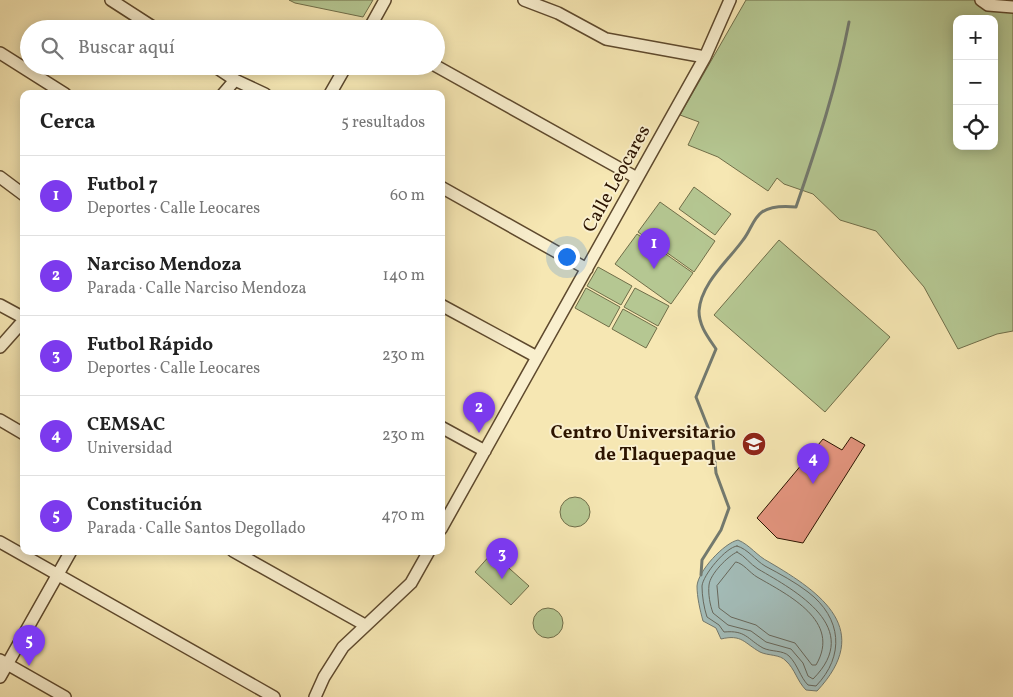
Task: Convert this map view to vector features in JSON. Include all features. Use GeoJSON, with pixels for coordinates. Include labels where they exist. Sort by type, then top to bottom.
{"type":"FeatureCollection","features":[{"type":"Feature","properties":{"kind":"street"},"geometry":{"type":"LineString","coordinates":[[111,0],[142,20]]}},
{"type":"Feature","properties":{"kind":"street"},"geometry":{"type":"LineString","coordinates":[[374,20],[386,0]]}},
{"type":"Feature","properties":{"kind":"street"},"geometry":{"type":"LineString","coordinates":[[524,0],[558,13],[606,39],[705,57]]}},
{"type":"Feature","properties":{"kind":"street","name":"Calle Leocares"},"geometry":{"type":"LineString","coordinates":[[445,522],[705,57],[730,0]]}},
{"type":"Feature","properties":{"kind":"street"},"geometry":{"type":"LineString","coordinates":[[981,0],[988,5],[1013,7]]}},
{"type":"Feature","properties":{"kind":"street"},"geometry":{"type":"LineString","coordinates":[[0,53],[20,66]]}},
{"type":"Feature","properties":{"kind":"street"},"geometry":{"type":"LineString","coordinates":[[445,71],[637,178]]}},
{"type":"Feature","properties":{"kind":"street"},"geometry":{"type":"LineString","coordinates":[[35,75],[59,90]]}},
{"type":"Feature","properties":{"kind":"street"},"geometry":{"type":"LineString","coordinates":[[228,75],[256,90]]}},
{"type":"Feature","properties":{"kind":"street"},"geometry":{"type":"LineString","coordinates":[[332,90],[341,75]]}},
{"type":"Feature","properties":{"kind":"street"},"geometry":{"type":"LineString","coordinates":[[226,90],[235,80]]}},
{"type":"Feature","properties":{"kind":"street"},"geometry":{"type":"LineString","coordinates":[[0,177],[20,192]]}},
{"type":"Feature","properties":{"kind":"street"},"geometry":{"type":"LineString","coordinates":[[445,189],[587,268]]}},
{"type":"Feature","properties":{"kind":"street"},"geometry":{"type":"LineString","coordinates":[[0,304],[20,316]]}},
{"type":"Feature","properties":{"kind":"street"},"geometry":{"type":"LineString","coordinates":[[445,307],[537,357]]}},
{"type":"Feature","properties":{"kind":"street"},"geometry":{"type":"LineString","coordinates":[[0,347],[20,324]]}},
{"type":"Feature","properties":{"kind":"street"},"geometry":{"type":"LineString","coordinates":[[0,420],[20,432]]}},
{"type":"Feature","properties":{"kind":"street"},"geometry":{"type":"LineString","coordinates":[[445,429],[485,451]]}},
{"type":"Feature","properties":{"kind":"street"},"geometry":{"type":"LineString","coordinates":[[0,542],[20,553]]}},
{"type":"Feature","properties":{"kind":"street"},"geometry":{"type":"LineString","coordinates":[[23,555],[274,697]]}},
{"type":"Feature","properties":{"kind":"street"},"geometry":{"type":"LineString","coordinates":[[0,677],[4,662],[69,555]]}},
{"type":"Feature","properties":{"kind":"street"},"geometry":{"type":"LineString","coordinates":[[240,555],[365,625]]}},
{"type":"Feature","properties":{"kind":"street"},"geometry":{"type":"LineString","coordinates":[[315,697],[333,661],[365,625],[411,583],[427,555]]}},
{"type":"Feature","properties":{"kind":"street"},"geometry":{"type":"LineString","coordinates":[[4,662],[65,697]]}},
{"type":"Feature","properties":{"kind":"green space"},"geometry":{"type":"Polygon","coordinates":[[[289,0],[373,0],[363,17],[295,3],[289,0]]]}},
{"type":"Feature","properties":{"kind":"green space"},"geometry":{"type":"Polygon","coordinates":[[[746,0],[1013,0],[1013,331],[997,334],[958,349],[924,287],[876,231],[840,220],[813,194],[784,184],[777,178],[768,191],[718,157],[688,145],[699,122],[680,115],[746,0]]]}},
{"type":"Feature","properties":{"kind":"green space"},"geometry":{"type":"Polygon","coordinates":[[[694,187],[731,214],[715,235],[679,209],[694,187]]]}},
{"type":"Feature","properties":{"kind":"green space"},"geometry":{"type":"Polygon","coordinates":[[[660,202],[715,241],[694,272],[638,232],[660,202]]]}},
{"type":"Feature","properties":{"kind":"green space"},"geometry":{"type":"Polygon","coordinates":[[[637,234],[693,273],[671,304],[615,264],[637,234]]]}},
{"type":"Feature","properties":{"kind":"green space"},"geometry":{"type":"Polygon","coordinates":[[[779,240],[890,337],[825,412],[714,315],[779,240]]]}},
{"type":"Feature","properties":{"kind":"green space"},"geometry":{"type":"Polygon","coordinates":[[[598,267],[632,286],[621,305],[587,286],[598,267]]]}},
{"type":"Feature","properties":{"kind":"green space"},"geometry":{"type":"Polygon","coordinates":[[[586,288],[620,307],[609,327],[575,308],[586,288]]]}},
{"type":"Feature","properties":{"kind":"green space"},"geometry":{"type":"Polygon","coordinates":[[[635,288],[669,306],[658,326],[624,307],[635,288]]]}},
{"type":"Feature","properties":{"kind":"green space"},"geometry":{"type":"Polygon","coordinates":[[[623,309],[657,328],[646,348],[612,329],[623,309]]]}},
{"type":"Feature","properties":{"kind":"green space"},"geometry":{"type":"Polygon","coordinates":[[[575,497],[586,501],[590,512],[586,523],[575,527],[564,523],[560,512],[564,501],[575,497]]]}},
{"type":"Feature","properties":{"kind":"green space"},"geometry":{"type":"Polygon","coordinates":[[[492,553],[529,586],[511,605],[475,572],[492,553]]]}},
{"type":"Feature","properties":{"kind":"green space"},"geometry":{"type":"Polygon","coordinates":[[[548,608],[559,612],[563,623],[559,634],[548,638],[537,634],[533,623],[537,612],[548,608]]]}},
{"type":"Feature","properties":{"kind":"water"},"geometry":{"type":"Polygon","coordinates":[[[738,540],[807,587],[823,600],[834,615],[841,632],[841,649],[833,669],[817,691],[806,690],[792,668],[783,659],[760,652],[742,640],[734,638],[721,639],[716,628],[703,621],[698,595],[698,580],[719,552],[732,542],[738,540]]]}},
{"type":"Feature","properties":{"kind":"building"},"geometry":{"type":"Polygon","coordinates":[[[851,437],[865,445],[803,543],[777,538],[757,518],[823,439],[842,450],[851,437]]]}},
{"type":"Feature","properties":{"kind":"waterway"},"geometry":{"type":"LineString","coordinates":[[701,575],[702,560],[721,530],[729,508],[716,473],[713,440],[696,397],[716,349],[704,331],[699,316],[701,301],[716,273],[737,248],[762,212],[774,208],[796,207],[826,115],[839,69],[849,22]]}},
{"type":"Feature","properties":{"kind":"place","name":"Futbol 7"},"geometry":{"type":"Point","coordinates":[654,269]}},
{"type":"Feature","properties":{"kind":"place","name":"Narciso Mendoza"},"geometry":{"type":"Point","coordinates":[479,433]}},
{"type":"Feature","properties":{"kind":"place","name":"Centro Universitario de Tlaquepaque"},"geometry":{"type":"Point","coordinates":[754,444]}},
{"type":"Feature","properties":{"kind":"place","name":"CEMSAC"},"geometry":{"type":"Point","coordinates":[813,484]}},
{"type":"Feature","properties":{"kind":"place","name":"Futbol Rápido"},"geometry":{"type":"Point","coordinates":[502,579]}},
{"type":"Feature","properties":{"kind":"place","name":"Constitución"},"geometry":{"type":"Point","coordinates":[29,666]}}]}
